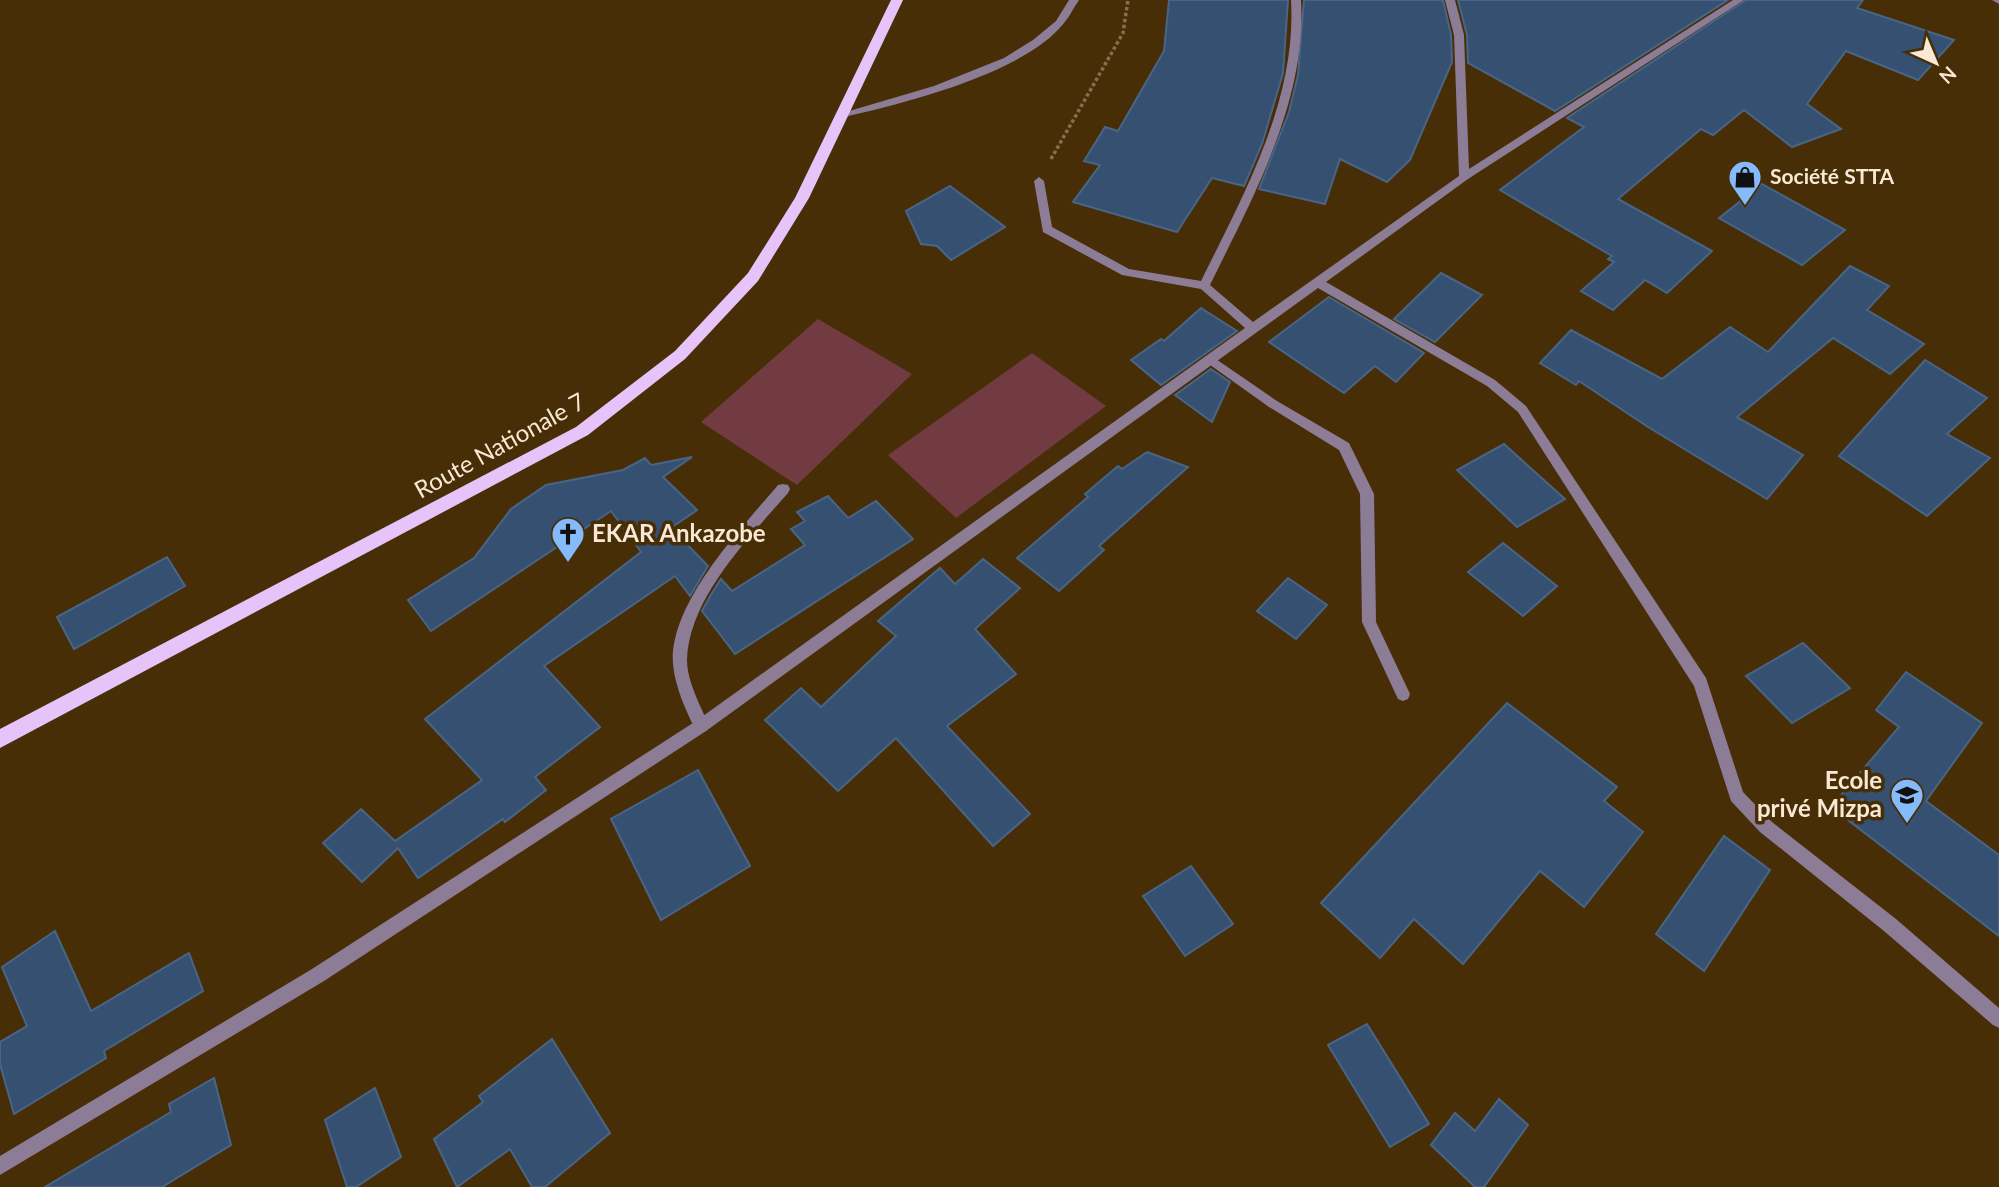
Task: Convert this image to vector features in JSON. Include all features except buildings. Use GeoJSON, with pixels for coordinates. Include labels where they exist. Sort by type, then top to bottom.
{"type":"FeatureCollection","features":[{"type":"Feature","properties":{"kind":"main road","name":"Route Nationale 7"},"geometry":{"type":"LineString","coordinates":[[0,739],[582,431],[680,355],[753,277],[802,198],[897,0]]}},
{"type":"Feature","properties":{"kind":"street"},"geometry":{"type":"LineString","coordinates":[[844,114],[917,98],[1015,57],[1067,18],[1074,0]]}},
{"type":"Feature","properties":{"kind":"street"},"geometry":{"type":"LineString","coordinates":[[1204,286],[1256,178],[1287,87],[1300,23],[1296,0]]}},
{"type":"Feature","properties":{"kind":"street"},"geometry":{"type":"LineString","coordinates":[[1450,0],[1459,35],[1464,177]]}},
{"type":"Feature","properties":{"kind":"street"},"geometry":{"type":"LineString","coordinates":[[0,1166],[318,975],[701,726],[1464,177],[1739,0]]}},
{"type":"Feature","properties":{"kind":"street"},"geometry":{"type":"LineString","coordinates":[[1039,181],[1047,229],[1126,272],[1204,286],[1252,328]]}},
{"type":"Feature","properties":{"kind":"street"},"geometry":{"type":"LineString","coordinates":[[1316,282],[1491,383],[1522,409],[1701,683],[1737,796],[1766,827],[1890,925],[1999,1019]]}},
{"type":"Feature","properties":{"kind":"street"},"geometry":{"type":"LineString","coordinates":[[1210,359],[1273,404],[1344,447],[1367,494],[1369,622],[1403,694]]}},
{"type":"Feature","properties":{"kind":"street"},"geometry":{"type":"LineString","coordinates":[[701,726],[680,663],[683,631],[717,569],[783,489]]}},
{"type":"Feature","properties":{"kind":"path"},"geometry":{"type":"LineString","coordinates":[[1039,181],[1123,33],[1128,0]]}},
{"type":"Feature","properties":{"kind":"shaded area"},"geometry":{"type":"Polygon","coordinates":[[[818,319],[912,374],[797,485],[701,422],[818,319]]]}},
{"type":"Feature","properties":{"kind":"shaded area"},"geometry":{"type":"Polygon","coordinates":[[[1032,353],[1106,406],[956,518],[888,455],[1032,353]]]}},
{"type":"Feature","properties":{"kind":"place","name":"Société STTA"},"geometry":{"type":"Point","coordinates":[1745,207]}},
{"type":"Feature","properties":{"kind":"place","name":"EKAR Ankazobe"},"geometry":{"type":"Point","coordinates":[568,564]}},
{"type":"Feature","properties":{"kind":"place","name":"Ecole privé Mizpa"},"geometry":{"type":"Point","coordinates":[1907,825]}}]}
